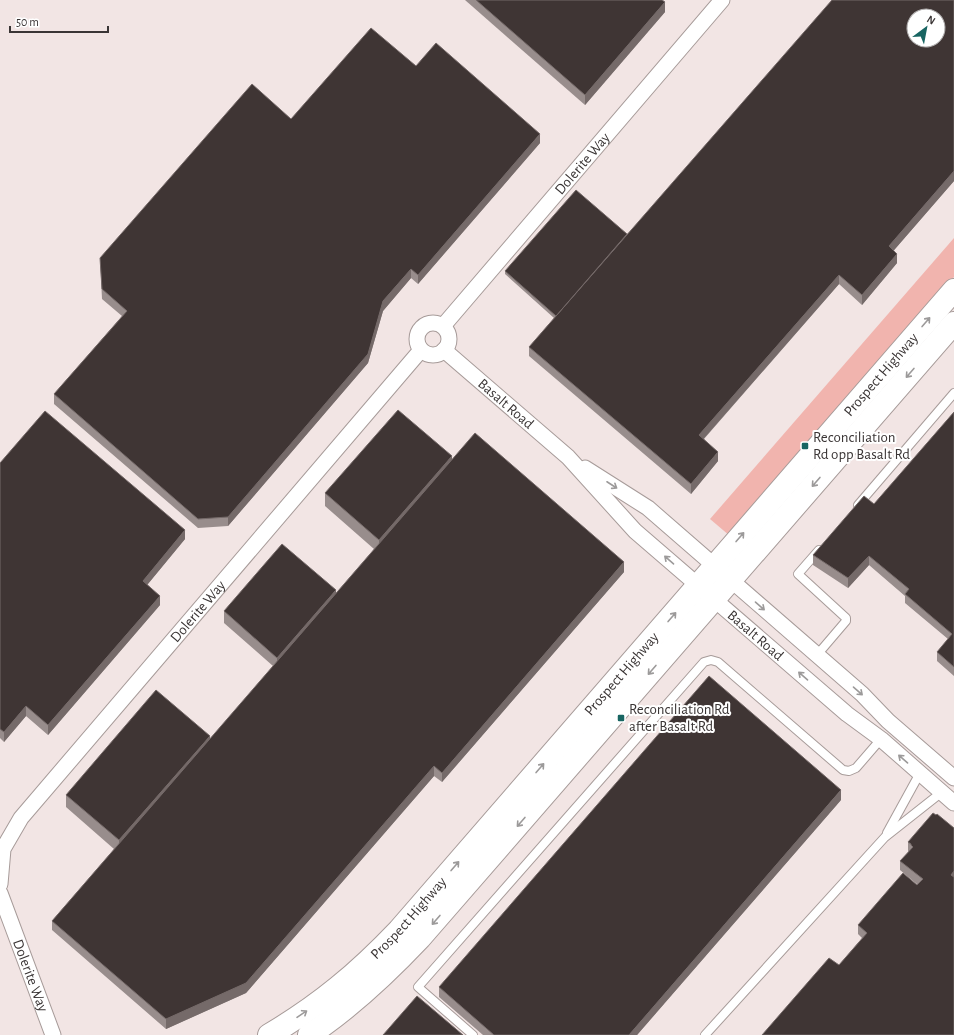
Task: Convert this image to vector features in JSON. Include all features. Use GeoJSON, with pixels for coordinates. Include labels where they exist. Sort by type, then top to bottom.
{"type":"FeatureCollection","features":[{"type":"Feature","properties":{"kind":"main road","name":"Prospect Highway"},"geometry":{"type":"LineString","coordinates":[[309,1035],[362,996],[393,967],[420,938],[954,290]]}},
{"type":"Feature","properties":{"kind":"main road","name":"Prospect Highway"},"geometry":{"type":"LineString","coordinates":[[722,573],[954,323]]}},
{"type":"Feature","properties":{"kind":"main road","name":"Prospect Highway"},"geometry":{"type":"LineString","coordinates":[[269,1035],[335,991],[363,967],[399,930],[706,592]]}},
{"type":"Feature","properties":{"kind":"street","name":"Dolerite Way"},"geometry":{"type":"LineString","coordinates":[[443,326],[722,0]]}},
{"type":"Feature","properties":{"kind":"street"},"geometry":{"type":"LineString","coordinates":[[433,323],[443,326],[448,335],[447,346],[444,350],[440,353],[430,355],[421,350],[417,341],[419,330],[423,326],[433,323]]}},
{"type":"Feature","properties":{"kind":"street","name":"Dolerite Way"},"geometry":{"type":"LineString","coordinates":[[0,884],[3,850],[21,818],[421,350]]}},
{"type":"Feature","properties":{"kind":"street","name":"Basalt Road"},"geometry":{"type":"LineString","coordinates":[[444,350],[568,457],[635,531],[847,714],[881,739],[954,803]]}},
{"type":"Feature","properties":{"kind":"street","name":"Basalt Road"},"geometry":{"type":"LineString","coordinates":[[568,457],[648,508],[862,694],[888,721],[950,775]]}},
{"type":"Feature","properties":{"kind":"street"},"geometry":{"type":"LineString","coordinates":[[937,788],[950,775]]}},
{"type":"Feature","properties":{"kind":"street","name":"Dolerite Way"},"geometry":{"type":"LineString","coordinates":[[0,893],[52,1035]]}},
{"type":"Feature","properties":{"kind":"lane"},"geometry":{"type":"LineString","coordinates":[[850,514],[954,393]]}},
{"type":"Feature","properties":{"kind":"lane"},"geometry":{"type":"LineString","coordinates":[[817,655],[846,621],[846,618],[798,574],[824,544]]}},
{"type":"Feature","properties":{"kind":"lane"},"geometry":{"type":"LineString","coordinates":[[473,1035],[418,987],[704,662],[711,660],[718,662],[843,770],[849,771],[856,768],[881,739]]}},
{"type":"Feature","properties":{"kind":"lane"},"geometry":{"type":"LineString","coordinates":[[885,837],[920,773]]}},
{"type":"Feature","properties":{"kind":"lane"},"geometry":{"type":"LineString","coordinates":[[705,1035],[885,837],[937,788]]}},
{"type":"Feature","properties":{"kind":"shaded area"},"geometry":{"type":"Polygon","coordinates":[[[954,238],[954,277],[730,536],[710,519],[954,238]]]}},
{"type":"Feature","properties":{"kind":"building"},"geometry":{"type":"Polygon","coordinates":[[[476,0],[662,0],[665,2],[585,95],[476,0]]]}},
{"type":"Feature","properties":{"kind":"building"},"geometry":{"type":"Polygon","coordinates":[[[832,0],[954,0],[954,171],[889,246],[897,254],[862,295],[839,275],[699,435],[718,452],[691,484],[529,347],[832,0]]]}},
{"type":"Feature","properties":{"kind":"building"},"geometry":{"type":"Polygon","coordinates":[[[371,28],[416,66],[436,43],[540,134],[418,275],[411,269],[383,301],[368,354],[228,517],[198,519],[54,394],[127,311],[102,289],[100,258],[252,84],[291,119],[371,28]]]}},
{"type":"Feature","properties":{"kind":"building"},"geometry":{"type":"Polygon","coordinates":[[[576,190],[627,234],[556,316],[505,271],[576,190]]]}},
{"type":"Feature","properties":{"kind":"building"},"geometry":{"type":"Polygon","coordinates":[[[398,410],[452,456],[379,540],[325,493],[398,410]]]}},
{"type":"Feature","properties":{"kind":"building"},"geometry":{"type":"Polygon","coordinates":[[[45,411],[185,530],[143,581],[160,596],[48,725],[26,706],[4,732],[0,729],[0,463],[45,411]]]}},
{"type":"Feature","properties":{"kind":"building"},"geometry":{"type":"Polygon","coordinates":[[[954,412],[954,667],[937,652],[952,634],[905,594],[909,589],[869,556],[848,578],[813,555],[864,496],[874,504],[954,412]]]}},
{"type":"Feature","properties":{"kind":"building"},"geometry":{"type":"Polygon","coordinates":[[[475,433],[624,562],[442,773],[434,766],[246,983],[166,1019],[52,921],[475,433]]]}},
{"type":"Feature","properties":{"kind":"building"},"geometry":{"type":"Polygon","coordinates":[[[282,544],[336,590],[277,658],[224,611],[282,544]]]}},
{"type":"Feature","properties":{"kind":"building"},"geometry":{"type":"Polygon","coordinates":[[[709,676],[841,790],[629,1035],[494,1035],[439,987],[709,676]]]}},
{"type":"Feature","properties":{"kind":"building"},"geometry":{"type":"Polygon","coordinates":[[[156,690],[210,736],[119,840],[66,795],[156,690]]]}},
{"type":"Feature","properties":{"kind":"building"},"geometry":{"type":"Polygon","coordinates":[[[933,813],[936,815],[937,814],[954,828],[954,871],[951,875],[954,877],[954,1035],[762,1035],[829,958],[839,965],[867,933],[858,925],[903,873],[917,885],[923,879],[900,861],[913,847],[908,842],[933,813]]]}},
{"type":"Feature","properties":{"kind":"building"},"geometry":{"type":"Polygon","coordinates":[[[417,996],[463,1035],[383,1035],[417,996]]]}},
{"type":"Feature","properties":{"kind":"place","name":"Reconciliation Rd opp Basalt Rd"},"geometry":{"type":"Point","coordinates":[805,446]}},
{"type":"Feature","properties":{"kind":"place","name":"Reconciliation Rd after Basalt Rd"},"geometry":{"type":"Point","coordinates":[621,718]}}]}
